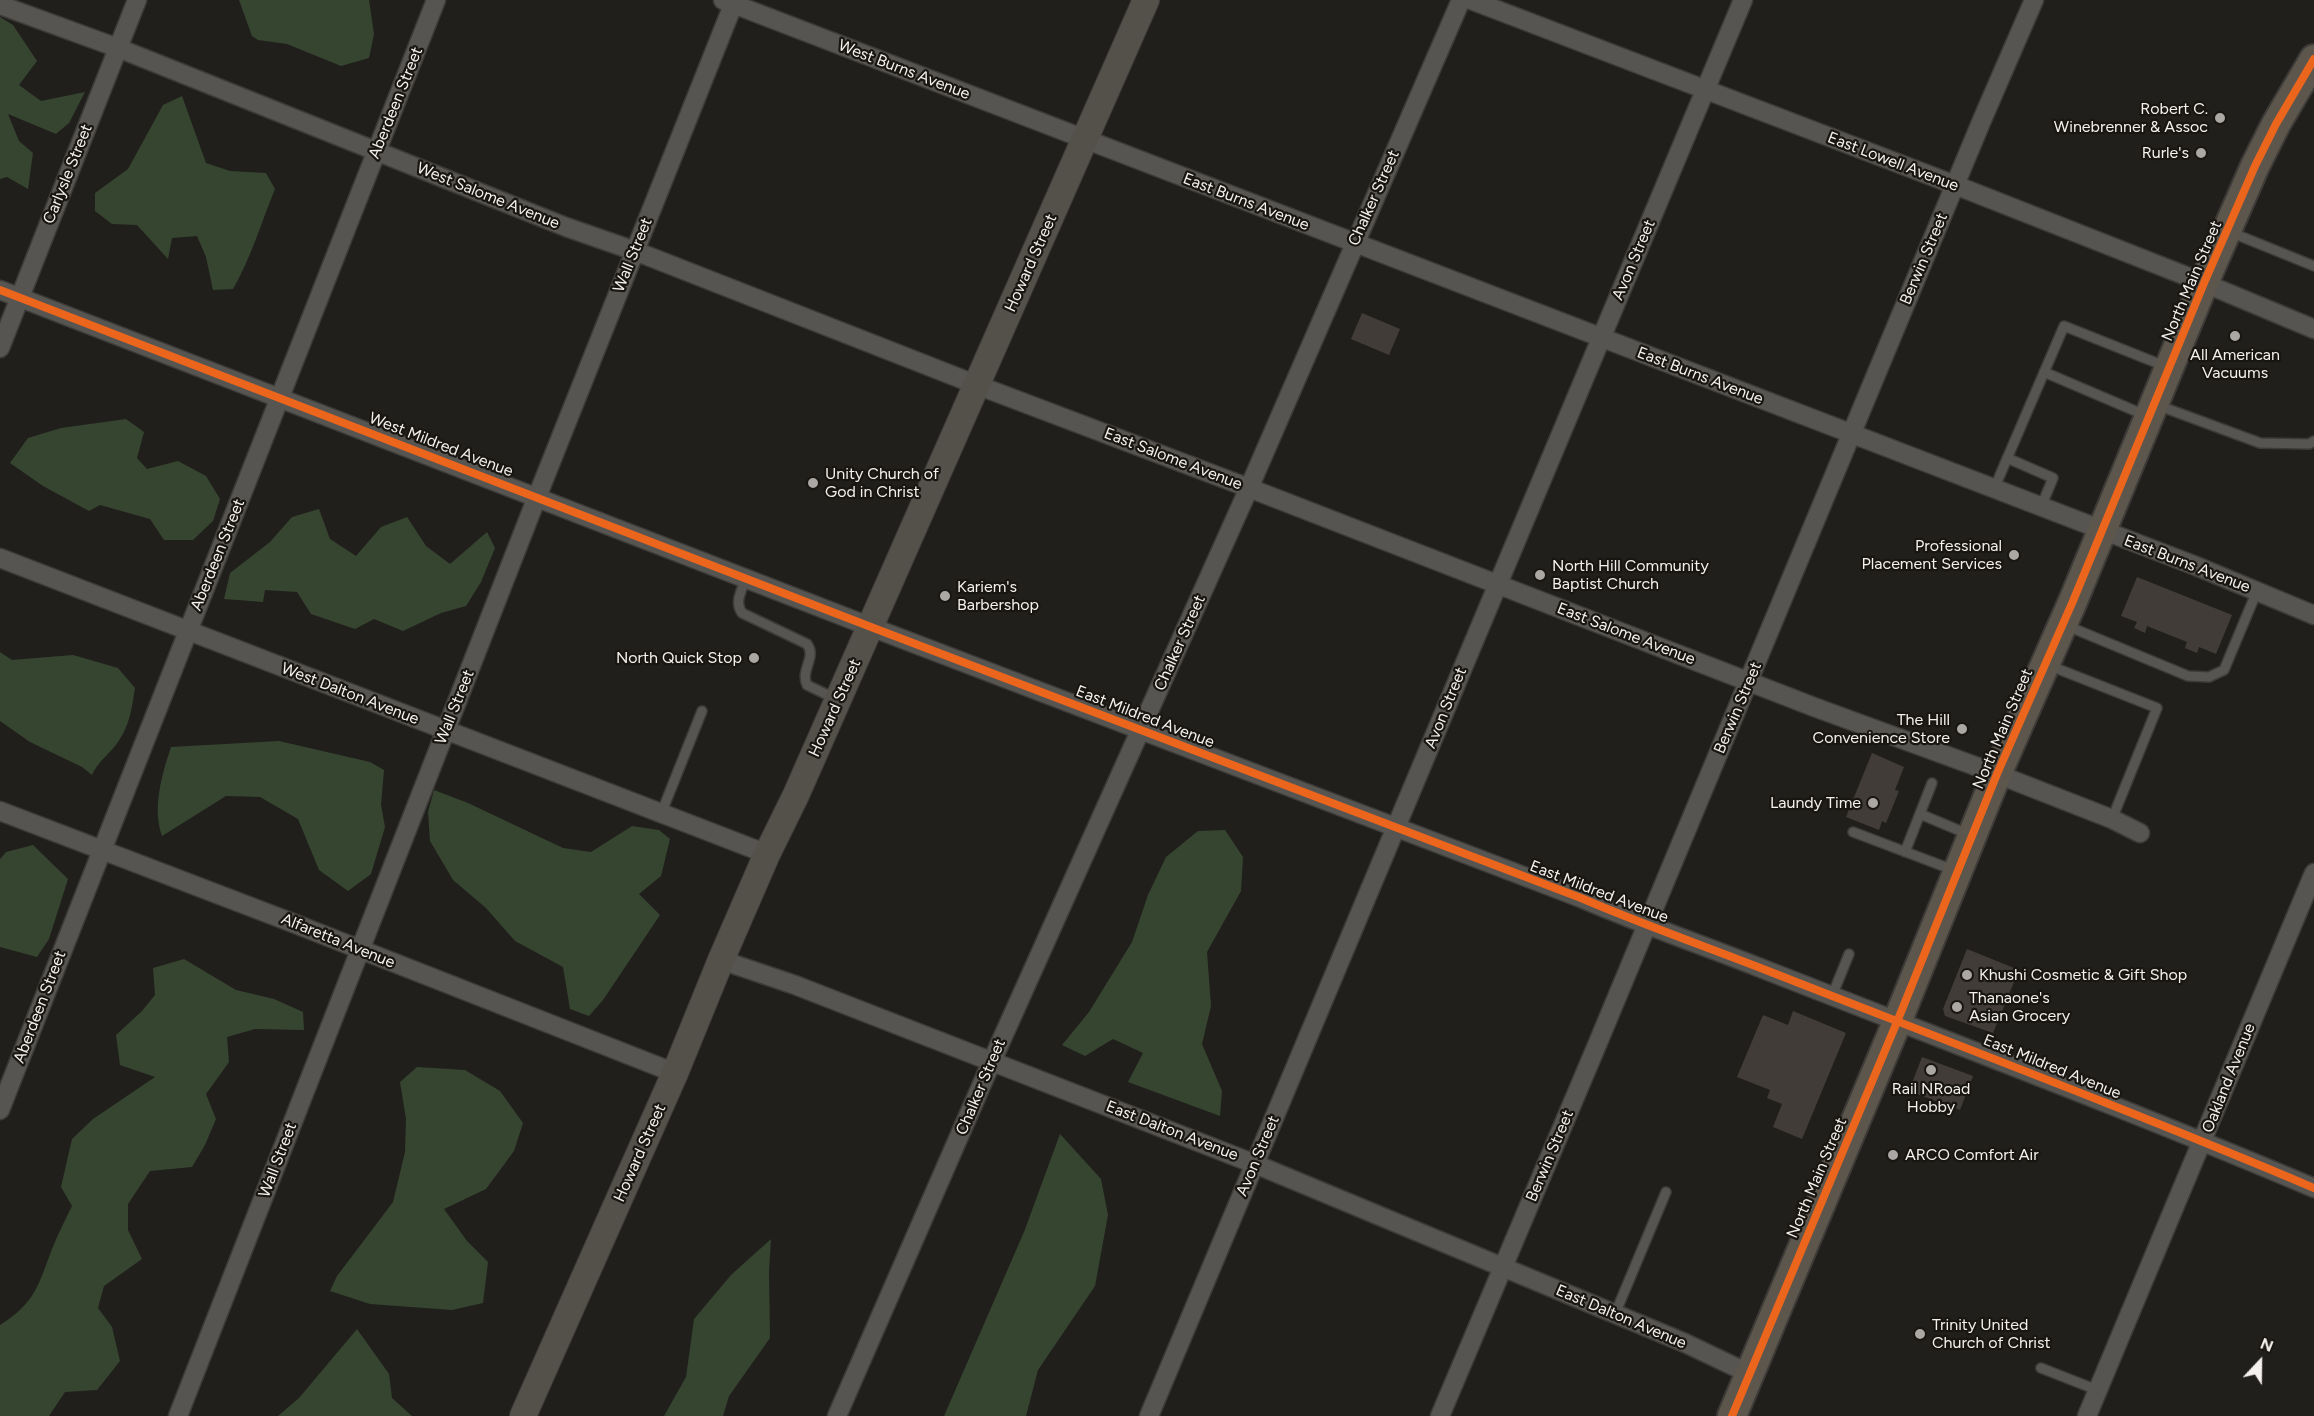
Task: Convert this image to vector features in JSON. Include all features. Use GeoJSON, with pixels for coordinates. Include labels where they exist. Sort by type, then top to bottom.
{"type":"FeatureCollection","features":[{"type":"Feature","properties":{"kind":"main road","name":"Howard Street"},"geometry":{"type":"LineString","coordinates":[[524,1416],[675,1073],[720,960],[839,700],[1146,0]]}},
{"type":"Feature","properties":{"kind":"main road","name":"North Main Street"},"geometry":{"type":"LineString","coordinates":[[1732,1416],[1897,1022],[1997,774],[2063,624],[2204,283],[2276,124],[2314,59]]}},
{"type":"Feature","properties":{"kind":"street","name":"Carlysle Street"},"geometry":{"type":"LineString","coordinates":[[0,348],[137,0]]}},
{"type":"Feature","properties":{"kind":"street","name":"Aberdeen Street"},"geometry":{"type":"LineString","coordinates":[[0,1110],[436,0]]}},
{"type":"Feature","properties":{"kind":"street","name":"Chalker Street"},"geometry":{"type":"LineString","coordinates":[[837,1416],[992,1061],[1142,731],[1461,0]]}},
{"type":"Feature","properties":{"kind":"street","name":"East Lowell Avenue"},"geometry":{"type":"LineString","coordinates":[[1471,0],[2204,283],[2314,329]]}},
{"type":"Feature","properties":{"kind":"street","name":"Avon Street"},"geometry":{"type":"LineString","coordinates":[[1149,1416],[1743,0]]}},
{"type":"Feature","properties":{"kind":"street","name":"Berwin Street"},"geometry":{"type":"LineString","coordinates":[[1440,1416],[1954,186],[2034,0]]}},
{"type":"Feature","properties":{"kind":"street","name":"West Burns Avenue"},"geometry":{"type":"LineString","coordinates":[[730,1],[1086,140]]}},
{"type":"Feature","properties":{"kind":"street","name":"Wall Street"},"geometry":{"type":"LineString","coordinates":[[178,1416],[635,251],[730,1]]}},
{"type":"Feature","properties":{"kind":"street","name":"West Salome Avenue"},"geometry":{"type":"LineString","coordinates":[[0,5],[118,48],[566,227],[635,251],[977,385]]}},
{"type":"Feature","properties":{"kind":"street","name":"East Burns Avenue"},"geometry":{"type":"LineString","coordinates":[[1086,140],[1602,337],[2314,615]]}},
{"type":"Feature","properties":{"kind":"street","name":"West Mildred Avenue"},"geometry":{"type":"LineString","coordinates":[[0,290],[871,627]]}},
{"type":"Feature","properties":{"kind":"street","name":"East Salome Avenue"},"geometry":{"type":"LineString","coordinates":[[977,385],[1814,707],[1997,774],[2112,819],[2140,833]]}},
{"type":"Feature","properties":{"kind":"street","name":"West Dalton Avenue"},"geometry":{"type":"LineString","coordinates":[[0,558],[767,854]]}},
{"type":"Feature","properties":{"kind":"street","name":"East Mildred Avenue"},"geometry":{"type":"LineString","coordinates":[[871,627],[2021,1068],[2314,1188]]}},
{"type":"Feature","properties":{"kind":"street","name":"Alfaretta Avenue"},"geometry":{"type":"LineString","coordinates":[[0,812],[675,1073]]}},
{"type":"Feature","properties":{"kind":"street","name":"Oakland Avenue"},"geometry":{"type":"LineString","coordinates":[[2086,1416],[2314,873]]}},
{"type":"Feature","properties":{"kind":"street","name":"East Dalton Avenue"},"geometry":{"type":"LineString","coordinates":[[720,960],[795,985],[1256,1164],[1615,1314],[1750,1374]]}},
{"type":"Feature","properties":{"kind":"lane"},"geometry":{"type":"LineString","coordinates":[[2228,231],[2314,266]]}},
{"type":"Feature","properties":{"kind":"lane"},"geometry":{"type":"LineString","coordinates":[[1994,489],[2064,326],[2169,368]]}},
{"type":"Feature","properties":{"kind":"lane"},"geometry":{"type":"LineString","coordinates":[[2044,372],[2152,411],[2260,443],[2309,444],[2314,441]]}},
{"type":"Feature","properties":{"kind":"lane"},"geometry":{"type":"LineString","coordinates":[[2007,458],[2053,478],[2041,507]]}},
{"type":"Feature","properties":{"kind":"lane"},"geometry":{"type":"LineString","coordinates":[[746,578],[738,601],[738,608],[742,614],[807,644],[811,654],[804,675],[807,685],[839,700]]}},
{"type":"Feature","properties":{"kind":"lane"},"geometry":{"type":"LineString","coordinates":[[2063,624],[2188,676],[2209,677],[2224,670],[2257,591]]}},
{"type":"Feature","properties":{"kind":"lane"},"geometry":{"type":"LineString","coordinates":[[2046,664],[2157,708],[2112,819]]}},
{"type":"Feature","properties":{"kind":"lane"},"geometry":{"type":"LineString","coordinates":[[661,814],[702,711]]}},
{"type":"Feature","properties":{"kind":"lane"},"geometry":{"type":"LineString","coordinates":[[1905,852],[1932,783]]}},
{"type":"Feature","properties":{"kind":"lane"},"geometry":{"type":"LineString","coordinates":[[1920,814],[1972,836]]}},
{"type":"Feature","properties":{"kind":"lane"},"geometry":{"type":"LineString","coordinates":[[1853,832],[1958,871]]}},
{"type":"Feature","properties":{"kind":"lane"},"geometry":{"type":"LineString","coordinates":[[1832,996],[1849,954]]}},
{"type":"Feature","properties":{"kind":"lane"},"geometry":{"type":"LineString","coordinates":[[1615,1314],[1666,1192]]}},
{"type":"Feature","properties":{"kind":"lane"},"geometry":{"type":"LineString","coordinates":[[2041,1368],[2097,1390]]}},
{"type":"Feature","properties":{"kind":"green space"},"geometry":{"type":"Polygon","coordinates":[[[239,0],[369,0],[374,34],[369,58],[341,66],[287,44],[258,40],[252,36],[239,0]]]}},
{"type":"Feature","properties":{"kind":"green space"},"geometry":{"type":"Polygon","coordinates":[[[0,17],[13,25],[37,61],[19,85],[41,101],[85,92],[69,123],[56,134],[8,114],[19,141],[33,153],[28,189],[7,177],[0,179],[0,17]]]}},
{"type":"Feature","properties":{"kind":"green space"},"geometry":{"type":"Polygon","coordinates":[[[182,96],[206,163],[230,171],[266,173],[275,189],[251,253],[233,289],[213,290],[206,257],[197,236],[172,238],[168,259],[137,225],[112,224],[95,211],[95,193],[128,169],[163,105],[182,96]]]}},
{"type":"Feature","properties":{"kind":"green space"},"geometry":{"type":"Polygon","coordinates":[[[126,419],[144,432],[137,458],[147,469],[178,461],[206,476],[220,499],[213,521],[193,540],[164,540],[150,519],[100,505],[89,511],[43,486],[10,463],[28,438],[61,428],[126,419]]]}},
{"type":"Feature","properties":{"kind":"green space"},"geometry":{"type":"Polygon","coordinates":[[[319,509],[330,539],[356,556],[381,527],[407,517],[426,546],[450,564],[487,532],[495,548],[481,582],[466,606],[441,613],[403,631],[374,619],[355,629],[311,614],[297,592],[265,590],[263,602],[224,599],[230,573],[270,542],[292,517],[319,509]]]}},
{"type":"Feature","properties":{"kind":"green space"},"geometry":{"type":"Polygon","coordinates":[[[0,652],[12,660],[73,655],[118,668],[135,688],[125,729],[118,742],[92,775],[82,767],[30,742],[0,721],[0,652]]]}},
{"type":"Feature","properties":{"kind":"green space"},"geometry":{"type":"Polygon","coordinates":[[[279,741],[370,762],[384,770],[381,805],[385,827],[371,874],[348,891],[319,870],[298,819],[260,797],[226,796],[162,836],[158,803],[171,747],[279,741]]]}},
{"type":"Feature","properties":{"kind":"green space"},"geometry":{"type":"Polygon","coordinates":[[[434,790],[468,803],[563,848],[591,852],[632,826],[659,830],[670,839],[661,876],[639,894],[660,915],[603,1000],[589,1016],[570,1009],[563,967],[515,941],[486,908],[453,880],[430,841],[428,812],[434,790]]]}},
{"type":"Feature","properties":{"kind":"green space"},"geometry":{"type":"Polygon","coordinates":[[[1225,830],[1243,857],[1241,891],[1207,952],[1211,1006],[1202,1044],[1222,1091],[1220,1116],[1128,1082],[1143,1053],[1113,1039],[1085,1056],[1062,1045],[1089,1012],[1132,942],[1148,895],[1166,857],[1198,831],[1225,830]]]}},
{"type":"Feature","properties":{"kind":"green space"},"geometry":{"type":"Polygon","coordinates":[[[33,845],[68,879],[49,939],[37,957],[0,947],[0,859],[6,852],[33,845]]]}},
{"type":"Feature","properties":{"kind":"green space"},"geometry":{"type":"Polygon","coordinates":[[[184,959],[236,990],[274,999],[303,1012],[304,1030],[255,1029],[227,1037],[229,1062],[206,1094],[216,1119],[192,1167],[150,1171],[128,1204],[128,1230],[142,1259],[104,1286],[98,1308],[112,1327],[120,1361],[97,1390],[65,1392],[49,1416],[0,1416],[0,1325],[21,1309],[34,1293],[72,1206],[61,1187],[72,1139],[93,1119],[155,1077],[120,1065],[116,1035],[142,1011],[155,995],[153,968],[184,959]]]}},
{"type":"Feature","properties":{"kind":"green space"},"geometry":{"type":"Polygon","coordinates":[[[417,1067],[465,1070],[500,1091],[523,1123],[514,1151],[486,1189],[444,1209],[467,1241],[488,1262],[483,1303],[452,1310],[370,1304],[330,1291],[337,1276],[393,1202],[405,1152],[406,1119],[400,1082],[417,1067]]]}},
{"type":"Feature","properties":{"kind":"green space"},"geometry":{"type":"Polygon","coordinates":[[[1060,1134],[1101,1179],[1108,1215],[1095,1286],[1038,1370],[1026,1416],[944,1416],[1024,1232],[1060,1134]]]}},
{"type":"Feature","properties":{"kind":"green space"},"geometry":{"type":"Polygon","coordinates":[[[771,1239],[770,1338],[729,1396],[723,1416],[664,1416],[686,1377],[694,1319],[731,1275],[771,1239]]]}},
{"type":"Feature","properties":{"kind":"green space"},"geometry":{"type":"Polygon","coordinates":[[[357,1329],[389,1374],[392,1398],[412,1416],[278,1416],[299,1398],[357,1329]]]}},
{"type":"Feature","properties":{"kind":"building"},"geometry":{"type":"Polygon","coordinates":[[[1362,313],[1400,329],[1389,355],[1351,339],[1362,313]]]}},
{"type":"Feature","properties":{"kind":"building"},"geometry":{"type":"Polygon","coordinates":[[[2137,577],[2232,615],[2216,654],[2199,647],[2197,653],[2185,648],[2187,642],[2147,626],[2145,633],[2134,628],[2137,622],[2121,616],[2137,577]]]}},
{"type":"Feature","properties":{"kind":"building"},"geometry":{"type":"Polygon","coordinates":[[[1872,753],[1904,767],[1895,790],[1899,791],[1886,823],[1882,821],[1879,830],[1846,817],[1872,753]]]}},
{"type":"Feature","properties":{"kind":"building"},"geometry":{"type":"Polygon","coordinates":[[[1967,949],[2019,970],[1993,1033],[1945,1016],[1943,1009],[1967,949]]]}},
{"type":"Feature","properties":{"kind":"building"},"geometry":{"type":"Polygon","coordinates":[[[1793,1011],[1846,1033],[1802,1139],[1773,1127],[1782,1104],[1767,1098],[1770,1090],[1737,1077],[1763,1015],[1788,1025],[1793,1011]]]}},
{"type":"Feature","properties":{"kind":"building"},"geometry":{"type":"Polygon","coordinates":[[[1922,1057],[1973,1076],[1960,1110],[1909,1091],[1922,1057]]]}},
{"type":"Feature","properties":{"kind":"cycle path"},"geometry":{"type":"LineString","coordinates":[[1732,1416],[1897,1022],[1997,774],[2073,601],[2204,283],[2255,166],[2276,124],[2314,59]]}},
{"type":"Feature","properties":{"kind":"cycle path"},"geometry":{"type":"LineString","coordinates":[[0,290],[871,627],[1581,898],[2106,1103],[2314,1188]]}},
{"type":"Feature","properties":{"kind":"place","name":"Robert C. Winebrenner & Assoc"},"geometry":{"type":"Point","coordinates":[2220,118]}},
{"type":"Feature","properties":{"kind":"place","name":"Rurle's"},"geometry":{"type":"Point","coordinates":[2201,153]}},
{"type":"Feature","properties":{"kind":"place","name":"All American Vacuums"},"geometry":{"type":"Point","coordinates":[2235,336]}},
{"type":"Feature","properties":{"kind":"place","name":"Unity Church of God in Christ"},"geometry":{"type":"Point","coordinates":[813,483]}},
{"type":"Feature","properties":{"kind":"place","name":"Professional Placement Services"},"geometry":{"type":"Point","coordinates":[2014,555]}},
{"type":"Feature","properties":{"kind":"place","name":"North Hill Community Baptist Church"},"geometry":{"type":"Point","coordinates":[1540,575]}},
{"type":"Feature","properties":{"kind":"place","name":"Kariem's Barbershop"},"geometry":{"type":"Point","coordinates":[945,596]}},
{"type":"Feature","properties":{"kind":"place","name":"North Quick Stop"},"geometry":{"type":"Point","coordinates":[754,658]}},
{"type":"Feature","properties":{"kind":"place","name":"The Hill Convenience Store"},"geometry":{"type":"Point","coordinates":[1962,729]}},
{"type":"Feature","properties":{"kind":"place","name":"Laundy Time"},"geometry":{"type":"Point","coordinates":[1873,803]}},
{"type":"Feature","properties":{"kind":"place","name":"Khushi Cosmetic & Gift Shop"},"geometry":{"type":"Point","coordinates":[1967,975]}},
{"type":"Feature","properties":{"kind":"place","name":"Thanaone's Asian Grocery"},"geometry":{"type":"Point","coordinates":[1957,1007]}},
{"type":"Feature","properties":{"kind":"place","name":"Rail NRoad Hobby"},"geometry":{"type":"Point","coordinates":[1931,1070]}},
{"type":"Feature","properties":{"kind":"place","name":"ARCO Comfort Air"},"geometry":{"type":"Point","coordinates":[1893,1155]}},
{"type":"Feature","properties":{"kind":"place","name":"Trinity United Church of Christ"},"geometry":{"type":"Point","coordinates":[1920,1334]}}]}
